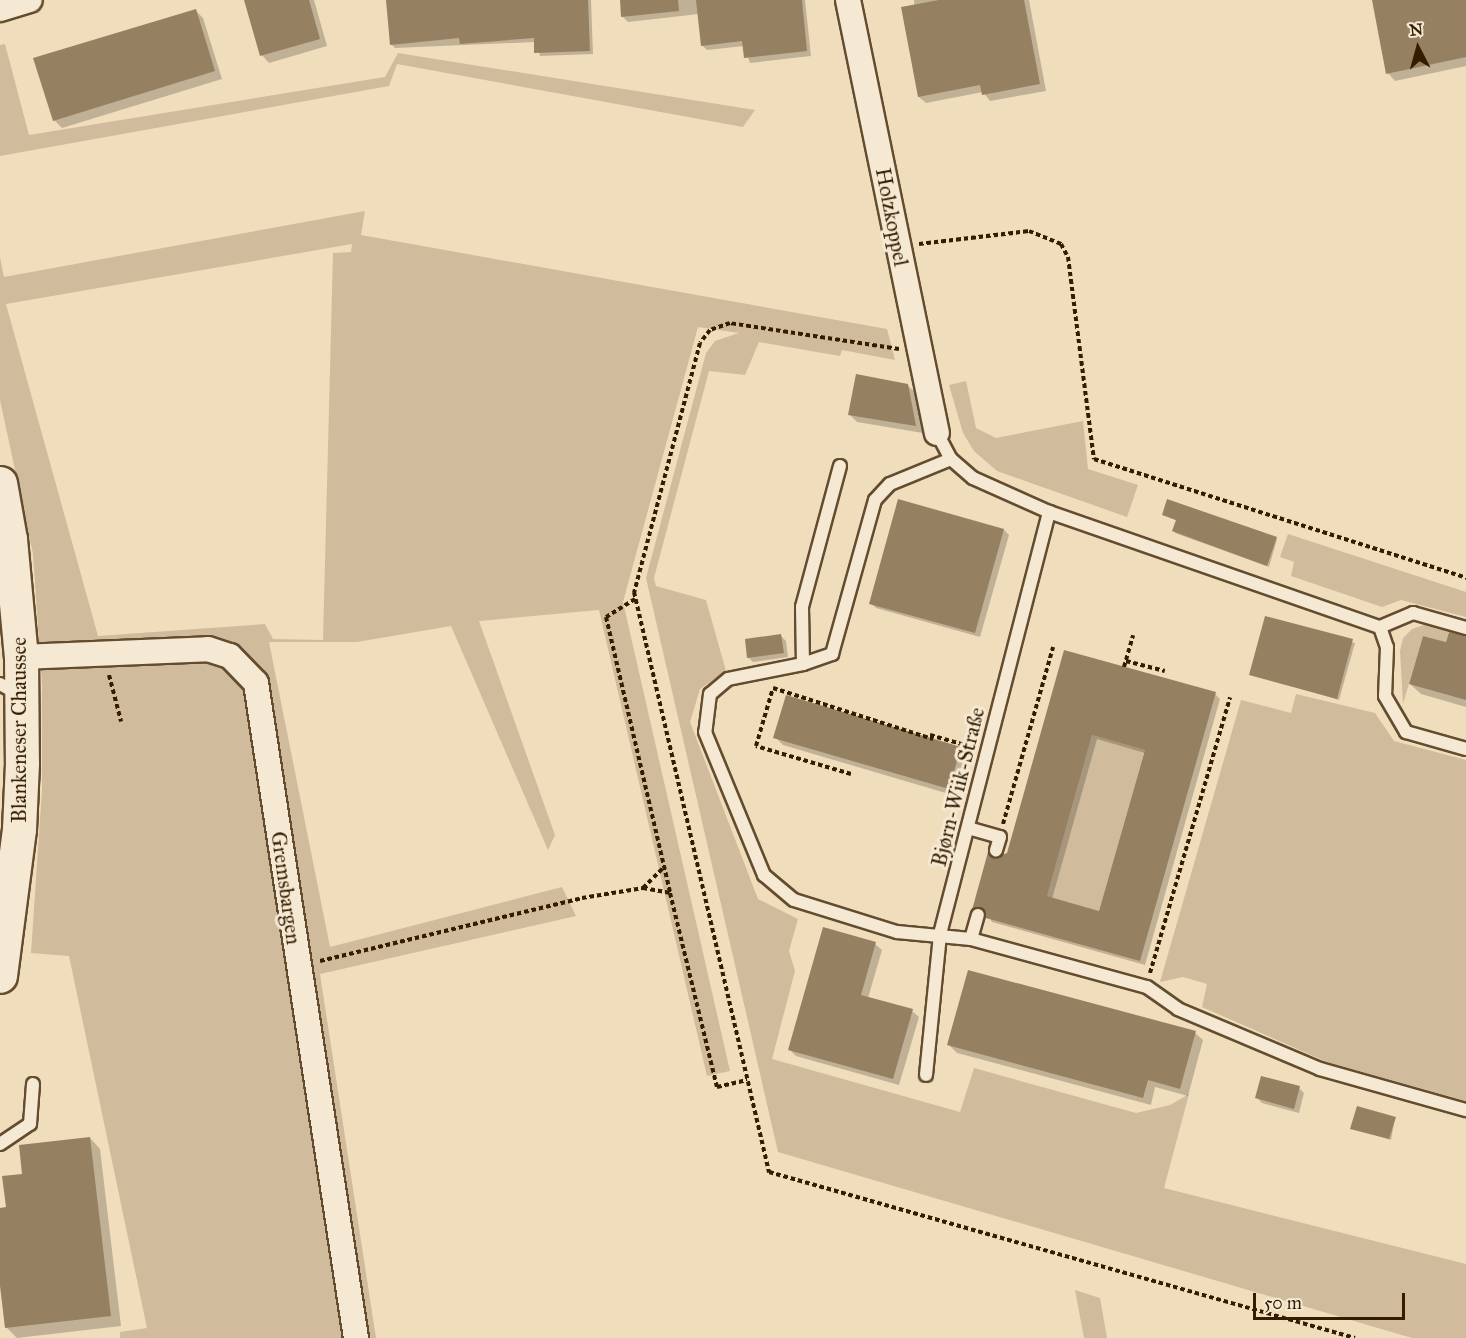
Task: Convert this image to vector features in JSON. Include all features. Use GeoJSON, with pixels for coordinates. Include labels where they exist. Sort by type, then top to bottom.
{"type":"FeatureCollection","features":[{"type":"Feature","properties":{"kind":"main road","name":"Blankeneser Chaussee"},"geometry":{"type":"LineString","coordinates":[[0,976],[19,829],[11,690],[21,657],[1,499]]}},
{"type":"Feature","properties":{"kind":"street"},"geometry":{"type":"LineString","coordinates":[[0,9],[30,0]]}},
{"type":"Feature","properties":{"kind":"street","name":"Holzkoppel"},"geometry":{"type":"LineString","coordinates":[[848,0],[897,247],[938,433]]}},
{"type":"Feature","properties":{"kind":"street","name":"Gremsbargen"},"geometry":{"type":"LineString","coordinates":[[21,657],[208,649],[230,656],[256,683],[356,1338]]}},
{"type":"Feature","properties":{"kind":"lane"},"geometry":{"type":"LineString","coordinates":[[938,433],[951,459],[973,478],[1049,512],[1380,627],[1413,613],[1466,628]]}},
{"type":"Feature","properties":{"kind":"lane"},"geometry":{"type":"LineString","coordinates":[[951,459],[890,484],[875,500],[832,654],[803,664],[728,679],[710,694],[705,732],[764,875],[794,900],[897,932],[940,934],[971,939],[1146,987],[1178,1009],[1320,1069],[1466,1110]]}},
{"type":"Feature","properties":{"kind":"lane"},"geometry":{"type":"LineString","coordinates":[[803,664],[802,607],[840,466]]}},
{"type":"Feature","properties":{"kind":"lane","name":"Bjørn-Wiik-Straße"},"geometry":{"type":"LineString","coordinates":[[926,1075],[940,934],[1049,512]]}},
{"type":"Feature","properties":{"kind":"lane"},"geometry":{"type":"LineString","coordinates":[[1380,627],[1387,647],[1385,696],[1406,732],[1466,749]]}},
{"type":"Feature","properties":{"kind":"lane"},"geometry":{"type":"LineString","coordinates":[[968,828],[1000,837],[996,850]]}},
{"type":"Feature","properties":{"kind":"lane"},"geometry":{"type":"LineString","coordinates":[[971,939],[978,915]]}},
{"type":"Feature","properties":{"kind":"lane"},"geometry":{"type":"LineString","coordinates":[[0,1144],[30,1124],[33,1084]]}},
{"type":"Feature","properties":{"kind":"path"},"geometry":{"type":"LineString","coordinates":[[897,247],[1029,231],[1061,244],[1068,257],[1094,459],[1466,578]]}},
{"type":"Feature","properties":{"kind":"path"},"geometry":{"type":"LineString","coordinates":[[918,345],[897,349],[730,323],[710,330],[700,343],[634,592],[769,1172],[1355,1338]]}},
{"type":"Feature","properties":{"kind":"path"},"geometry":{"type":"LineString","coordinates":[[636,599],[606,617],[717,1087],[747,1080]]}},
{"type":"Feature","properties":{"kind":"path"},"geometry":{"type":"LineString","coordinates":[[1124,667],[1133,635]]}},
{"type":"Feature","properties":{"kind":"path"},"geometry":{"type":"LineString","coordinates":[[1000,837],[1053,647]]}},
{"type":"Feature","properties":{"kind":"path"},"geometry":{"type":"LineString","coordinates":[[97,653],[110,678],[121,721]]}},
{"type":"Feature","properties":{"kind":"path"},"geometry":{"type":"LineString","coordinates":[[1126,661],[1165,670]]}},
{"type":"Feature","properties":{"kind":"path"},"geometry":{"type":"LineString","coordinates":[[851,774],[756,746],[773,688],[987,752]]}},
{"type":"Feature","properties":{"kind":"path"},"geometry":{"type":"LineString","coordinates":[[1146,987],[1230,697]]}},
{"type":"Feature","properties":{"kind":"path"},"geometry":{"type":"LineString","coordinates":[[926,734],[933,739]]}},
{"type":"Feature","properties":{"kind":"path"},"geometry":{"type":"LineString","coordinates":[[643,888],[665,866]]}},
{"type":"Feature","properties":{"kind":"path"},"geometry":{"type":"LineString","coordinates":[[298,967],[582,898],[643,888],[670,893]]}},
{"type":"Feature","properties":{"kind":"shaded area"},"geometry":{"type":"Polygon","coordinates":[[[5,44],[29,135],[385,77],[398,53],[755,110],[743,127],[397,64],[389,86],[0,156],[0,45],[5,44]]]}},
{"type":"Feature","properties":{"kind":"shaded area"},"geometry":{"type":"Polygon","coordinates":[[[365,211],[361,235],[887,329],[895,360],[842,350],[840,356],[759,342],[745,375],[709,371],[654,578],[656,586],[706,600],[726,671],[700,689],[690,722],[758,899],[798,919],[789,951],[795,971],[772,1059],[960,1112],[974,1068],[1136,1113],[1170,1105],[1189,1094],[1164,1188],[1466,1264],[1466,1338],[1412,1338],[778,1152],[646,578],[706,353],[715,341],[739,333],[698,327],[623,602],[730,1071],[707,1076],[599,610],[479,621],[555,835],[548,850],[451,626],[357,642],[269,642],[330,947],[562,887],[576,916],[320,974],[376,1338],[120,1338],[120,1332],[147,1328],[69,956],[31,953],[42,790],[42,685],[33,554],[0,400],[0,257],[4,277],[365,211]],[[352,244],[6,304],[98,636],[265,624],[273,639],[323,640],[333,253],[351,252],[352,244]]]}},
{"type":"Feature","properties":{"kind":"shaded area"},"geometry":{"type":"Polygon","coordinates":[[[966,381],[976,428],[996,438],[1083,421],[1088,469],[1138,485],[1127,517],[997,471],[974,451],[963,433],[949,385],[966,381]]]}},
{"type":"Feature","properties":{"kind":"shaded area"},"geometry":{"type":"Polygon","coordinates":[[[1288,534],[1466,592],[1466,617],[1401,600],[1382,607],[1291,576],[1294,562],[1280,557],[1288,534]]]}},
{"type":"Feature","properties":{"kind":"shaded area"},"geometry":{"type":"Polygon","coordinates":[[[1424,625],[1449,631],[1446,642],[1423,636],[1403,704],[1400,651],[1403,638],[1412,629],[1424,625]]]}},
{"type":"Feature","properties":{"kind":"shaded area"},"geometry":{"type":"Polygon","coordinates":[[[1296,694],[1375,713],[1394,741],[1466,760],[1466,1101],[1327,1062],[1202,1007],[1207,984],[1183,977],[1160,982],[1241,700],[1291,713],[1296,694]]]}},
{"type":"Feature","properties":{"kind":"shaded area"},"geometry":{"type":"Polygon","coordinates":[[[1092,735],[1145,750],[1099,911],[1047,896],[1092,735]]]}},
{"type":"Feature","properties":{"kind":"shaded area"},"geometry":{"type":"Polygon","coordinates":[[[1075,1290],[1100,1298],[1107,1338],[1084,1338],[1075,1290]]]}},
{"type":"Feature","properties":{"kind":"building"},"geometry":{"type":"Polygon","coordinates":[[[244,0],[309,0],[320,39],[260,56],[244,0]]]}},
{"type":"Feature","properties":{"kind":"building"},"geometry":{"type":"Polygon","coordinates":[[[386,0],[588,0],[590,51],[534,53],[534,38],[460,44],[459,38],[390,45],[386,0]]]}},
{"type":"Feature","properties":{"kind":"building"},"geometry":{"type":"Polygon","coordinates":[[[620,0],[678,0],[679,11],[621,17],[620,0]]]}},
{"type":"Feature","properties":{"kind":"building"},"geometry":{"type":"Polygon","coordinates":[[[696,0],[802,0],[807,51],[744,58],[742,41],[701,46],[696,0]]]}},
{"type":"Feature","properties":{"kind":"building"},"geometry":{"type":"Polygon","coordinates":[[[939,0],[1024,0],[1040,84],[982,95],[980,85],[918,97],[901,7],[939,0]]]}},
{"type":"Feature","properties":{"kind":"building"},"geometry":{"type":"Polygon","coordinates":[[[1372,0],[1466,0],[1466,57],[1386,74],[1372,0]]]}},
{"type":"Feature","properties":{"kind":"building"},"geometry":{"type":"Polygon","coordinates":[[[196,9],[215,71],[53,121],[33,58],[196,9]]]}},
{"type":"Feature","properties":{"kind":"building"},"geometry":{"type":"Polygon","coordinates":[[[856,374],[908,384],[916,426],[848,415],[856,374]]]}},
{"type":"Feature","properties":{"kind":"building"},"geometry":{"type":"Polygon","coordinates":[[[898,499],[1004,529],[975,633],[869,604],[898,499]]]}},
{"type":"Feature","properties":{"kind":"building"},"geometry":{"type":"Polygon","coordinates":[[[1167,499],[1277,537],[1267,566],[1172,531],[1176,520],[1162,515],[1167,499]]]}},
{"type":"Feature","properties":{"kind":"building"},"geometry":{"type":"Polygon","coordinates":[[[1265,616],[1353,639],[1337,699],[1249,675],[1265,616]]]}},
{"type":"Feature","properties":{"kind":"building"},"geometry":{"type":"Polygon","coordinates":[[[1449,632],[1466,636],[1466,700],[1409,684],[1423,636],[1446,642],[1449,632]]]}},
{"type":"Feature","properties":{"kind":"building"},"geometry":{"type":"Polygon","coordinates":[[[781,634],[784,653],[747,658],[745,639],[781,634]]]}},
{"type":"Feature","properties":{"kind":"building"},"geometry":{"type":"Polygon","coordinates":[[[1064,650],[1216,692],[1140,961],[986,918],[981,907],[972,910],[988,852],[994,858],[1007,853],[1064,650]],[[1092,735],[1047,896],[1099,911],[1145,750],[1092,735]]]}},
{"type":"Feature","properties":{"kind":"building"},"geometry":{"type":"Polygon","coordinates":[[[786,695],[961,747],[949,789],[773,738],[786,695]]]}},
{"type":"Feature","properties":{"kind":"building"},"geometry":{"type":"Polygon","coordinates":[[[823,927],[876,942],[861,995],[913,1009],[893,1079],[788,1050],[823,927]]]}},
{"type":"Feature","properties":{"kind":"building"},"geometry":{"type":"Polygon","coordinates":[[[968,970],[1196,1031],[1180,1089],[1148,1080],[1143,1098],[947,1045],[968,970]]]}},
{"type":"Feature","properties":{"kind":"building"},"geometry":{"type":"Polygon","coordinates":[[[1261,1076],[1300,1086],[1294,1109],[1255,1098],[1261,1076]]]}},
{"type":"Feature","properties":{"kind":"building"},"geometry":{"type":"Polygon","coordinates":[[[1357,1106],[1396,1117],[1389,1139],[1350,1129],[1357,1106]]]}},
{"type":"Feature","properties":{"kind":"building"},"geometry":{"type":"Polygon","coordinates":[[[90,1137],[111,1316],[5,1328],[0,1286],[0,1208],[6,1207],[2,1176],[22,1174],[19,1145],[90,1137]]]}}]}
